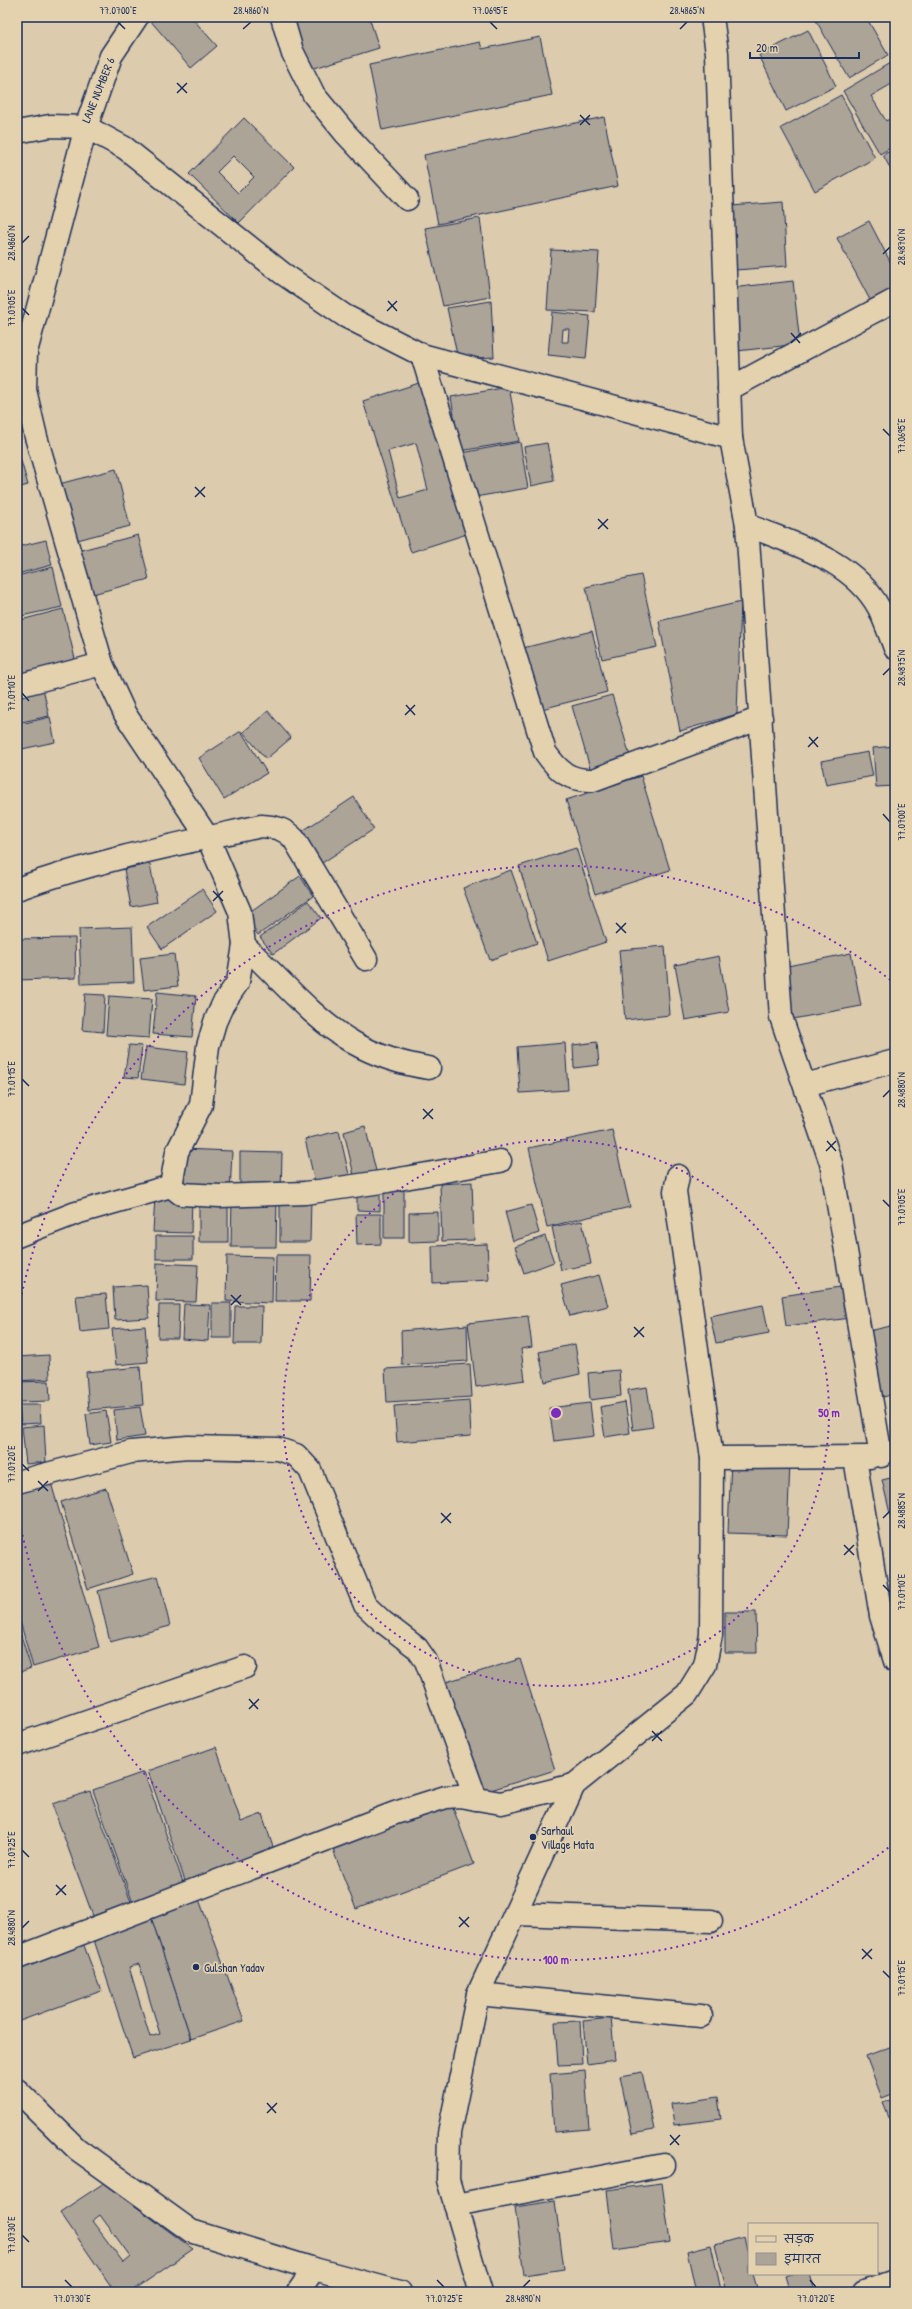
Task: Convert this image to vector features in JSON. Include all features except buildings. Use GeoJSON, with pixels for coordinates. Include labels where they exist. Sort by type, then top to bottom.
{"type":"FeatureCollection","features":[{"type":"Feature","properties":{"kind":"street","name":"LANE NUMBER 6"},"geometry":{"type":"LineString","coordinates":[[17,132],[50,126],[86,127],[111,56],[137,17]]}},
{"type":"Feature","properties":{"kind":"street"},"geometry":{"type":"LineString","coordinates":[[282,17],[292,51],[314,95],[346,134],[407,199]]}},
{"type":"Feature","properties":{"kind":"street"},"geometry":{"type":"LineString","coordinates":[[712,17],[717,53],[731,438],[747,525],[781,1017],[830,1163],[888,1455],[855,1458],[712,1458]]}},
{"type":"Feature","properties":{"kind":"street"},"geometry":{"type":"LineString","coordinates":[[171,1186],[177,1152],[201,1105],[208,1046],[223,1004],[238,982],[244,945],[240,912],[208,838],[125,714],[102,664],[36,437],[21,393],[26,352],[86,127],[125,148],[282,273],[332,308],[422,355],[731,438]]}},
{"type":"Feature","properties":{"kind":"street"},"geometry":{"type":"LineString","coordinates":[[729,389],[895,300]]}},
{"type":"Feature","properties":{"kind":"street"},"geometry":{"type":"LineString","coordinates":[[422,355],[545,752],[556,768],[568,777],[581,781],[593,780],[760,718]]}},
{"type":"Feature","properties":{"kind":"street"},"geometry":{"type":"LineString","coordinates":[[747,525],[815,552],[854,576],[887,604],[895,648]]}},
{"type":"Feature","properties":{"kind":"street"},"geometry":{"type":"LineString","coordinates":[[17,686],[102,664]]}},
{"type":"Feature","properties":{"kind":"street"},"geometry":{"type":"LineString","coordinates":[[17,889],[51,877],[123,856],[261,826],[275,827],[287,831],[294,839],[366,959]]}},
{"type":"Feature","properties":{"kind":"street"},"geometry":{"type":"LineString","coordinates":[[244,945],[327,1024],[354,1043],[398,1063],[429,1068]]}},
{"type":"Feature","properties":{"kind":"street"},"geometry":{"type":"LineString","coordinates":[[805,1085],[895,1061]]}},
{"type":"Feature","properties":{"kind":"street"},"geometry":{"type":"LineString","coordinates":[[171,1186],[181,1194],[220,1196],[305,1193],[388,1182],[500,1161]]}},
{"type":"Feature","properties":{"kind":"street"},"geometry":{"type":"LineString","coordinates":[[17,1958],[395,1813],[446,1797],[476,1799],[501,1803],[574,1785],[687,1694],[705,1665],[711,1635],[712,1458],[676,1191],[678,1176]]}},
{"type":"Feature","properties":{"kind":"street"},"geometry":{"type":"LineString","coordinates":[[17,1236],[76,1214],[171,1186]]}},
{"type":"Feature","properties":{"kind":"street"},"geometry":{"type":"LineString","coordinates":[[17,1482],[131,1452],[196,1448],[278,1449],[296,1455],[310,1470],[365,1605],[383,1622],[417,1648],[426,1662],[476,1799]]}},
{"type":"Feature","properties":{"kind":"street"},"geometry":{"type":"LineString","coordinates":[[855,1458],[881,1616],[895,1661]]}},
{"type":"Feature","properties":{"kind":"street"},"geometry":{"type":"LineString","coordinates":[[17,1745],[245,1667]]}},
{"type":"Feature","properties":{"kind":"street"},"geometry":{"type":"LineString","coordinates":[[481,2292],[448,2180],[449,2133],[478,1994],[574,1785]]}},
{"type":"Feature","properties":{"kind":"street"},"geometry":{"type":"LineString","coordinates":[[516,1914],[711,1921]]}},
{"type":"Feature","properties":{"kind":"street"},"geometry":{"type":"LineString","coordinates":[[478,1994],[701,2016]]}},
{"type":"Feature","properties":{"kind":"street"},"geometry":{"type":"LineString","coordinates":[[17,2090],[77,2149],[191,2231],[314,2269],[400,2292]]}},
{"type":"Feature","properties":{"kind":"street"},"geometry":{"type":"LineString","coordinates":[[455,2205],[664,2165]]}},
{"type":"Feature","properties":{"kind":"street"},"geometry":{"type":"LineString","coordinates":[[298,2292],[314,2269]]}},
{"type":"Feature","properties":{"kind":"street"},"geometry":{"type":"LineString","coordinates":[[864,2292],[895,2281]]}},
{"type":"Feature","properties":{"kind":"place","name":"Sarhaul Village Mata"},"geometry":{"type":"Point","coordinates":[533,1837]}},
{"type":"Feature","properties":{"kind":"place","name":"Gulshan Yadav"},"geometry":{"type":"Point","coordinates":[196,1967]}}]}
